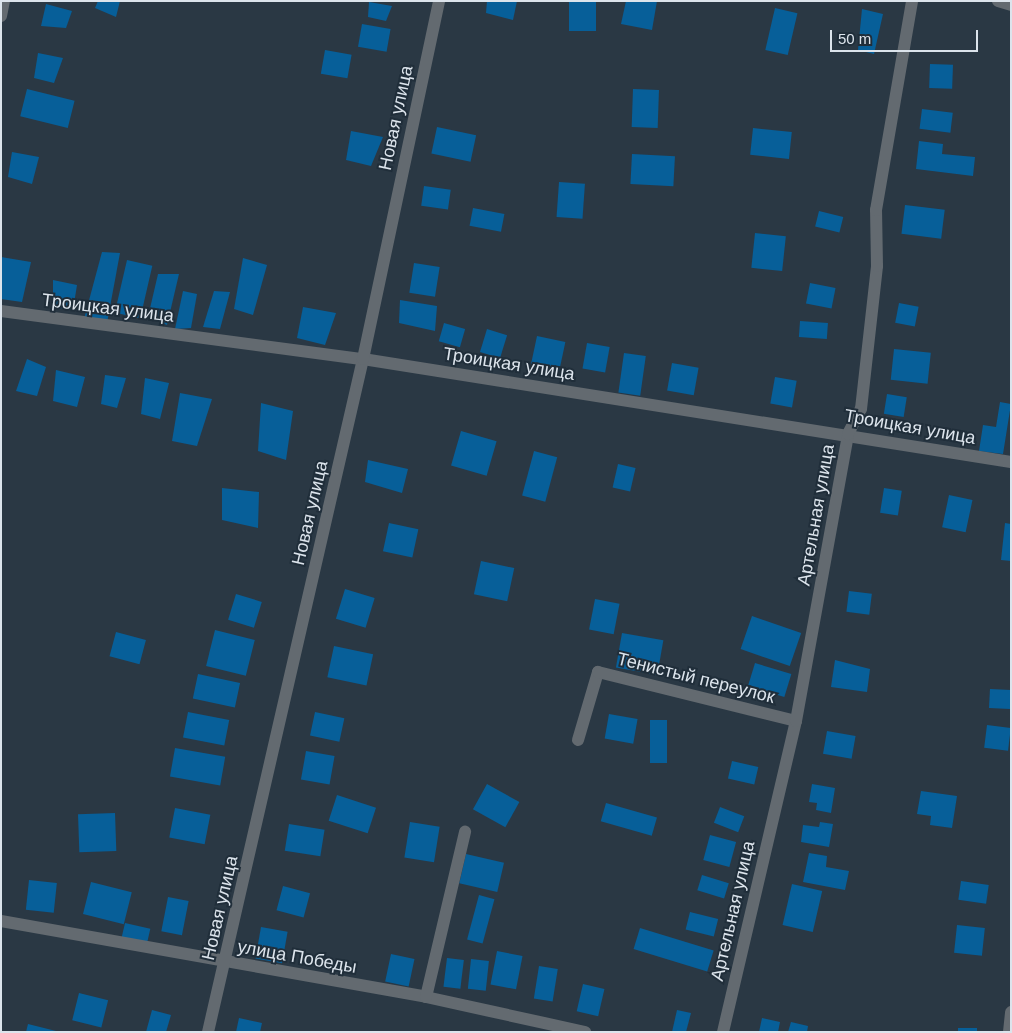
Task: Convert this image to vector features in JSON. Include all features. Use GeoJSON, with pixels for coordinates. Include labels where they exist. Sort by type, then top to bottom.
{"type":"FeatureCollection","features":[{"type":"Feature","properties":{"kind":"street"},"geometry":{"type":"LineString","coordinates":[[1,16],[4,1]]}},
{"type":"Feature","properties":{"kind":"street","name":"Новая улица"},"geometry":{"type":"LineString","coordinates":[[208,1032],[226,962],[363,359],[439,1]]}},
{"type":"Feature","properties":{"kind":"street","name":"Артельная улица"},"geometry":{"type":"LineString","coordinates":[[723,1032],[796,721],[848,434],[861,409],[877,266],[876,210],[912,1]]}},
{"type":"Feature","properties":{"kind":"street"},"geometry":{"type":"LineString","coordinates":[[998,1],[1011,5]]}},
{"type":"Feature","properties":{"kind":"street","name":"Троицкая улица"},"geometry":{"type":"LineString","coordinates":[[1,312],[363,359],[848,434],[1011,462]]}},
{"type":"Feature","properties":{"kind":"street","name":"Тенистый переулок"},"geometry":{"type":"LineString","coordinates":[[578,740],[598,672],[796,721]]}},
{"type":"Feature","properties":{"kind":"street"},"geometry":{"type":"LineString","coordinates":[[426,997],[465,832]]}},
{"type":"Feature","properties":{"kind":"street","name":"улица Победы"},"geometry":{"type":"LineString","coordinates":[[1,921],[426,997],[585,1032]]}},
{"type":"Feature","properties":{"kind":"street"},"geometry":{"type":"LineString","coordinates":[[1009,1032],[1011,1012]]}},
{"type":"Feature","properties":{"kind":"building"},"geometry":{"type":"Polygon","coordinates":[[[98,1],[120,1],[116,17],[95,8],[98,1]]]}},
{"type":"Feature","properties":{"kind":"building"},"geometry":{"type":"Polygon","coordinates":[[[487,1],[517,1],[513,20],[486,13],[487,1]]]}},
{"type":"Feature","properties":{"kind":"building"},"geometry":{"type":"Polygon","coordinates":[[[569,1],[596,1],[596,31],[569,31],[569,1]]]}},
{"type":"Feature","properties":{"kind":"building"},"geometry":{"type":"Polygon","coordinates":[[[626,1],[657,1],[652,30],[621,24],[626,1]]]}},
{"type":"Feature","properties":{"kind":"building"},"geometry":{"type":"Polygon","coordinates":[[[369,2],[392,6],[386,21],[368,17],[369,2]]]}},
{"type":"Feature","properties":{"kind":"building"},"geometry":{"type":"Polygon","coordinates":[[[46,4],[72,11],[66,28],[41,26],[46,4]]]}},
{"type":"Feature","properties":{"kind":"building"},"geometry":{"type":"Polygon","coordinates":[[[775,8],[797,13],[788,55],[765,50],[775,8]]]}},
{"type":"Feature","properties":{"kind":"building"},"geometry":{"type":"Polygon","coordinates":[[[862,9],[883,14],[874,54],[858,50],[862,9]]]}},
{"type":"Feature","properties":{"kind":"building"},"geometry":{"type":"Polygon","coordinates":[[[362,24],[391,29],[387,52],[358,47],[362,24]]]}},
{"type":"Feature","properties":{"kind":"building"},"geometry":{"type":"Polygon","coordinates":[[[325,50],[352,55],[347,78],[321,74],[325,50]]]}},
{"type":"Feature","properties":{"kind":"building"},"geometry":{"type":"Polygon","coordinates":[[[38,53],[63,58],[54,83],[34,78],[38,53]]]}},
{"type":"Feature","properties":{"kind":"building"},"geometry":{"type":"Polygon","coordinates":[[[930,64],[953,65],[952,89],[929,88],[930,64]]]}},
{"type":"Feature","properties":{"kind":"building"},"geometry":{"type":"Polygon","coordinates":[[[27,89],[75,101],[68,128],[20,116],[27,89]]]}},
{"type":"Feature","properties":{"kind":"building"},"geometry":{"type":"Polygon","coordinates":[[[633,89],[659,90],[658,128],[632,127],[633,89]]]}},
{"type":"Feature","properties":{"kind":"building"},"geometry":{"type":"Polygon","coordinates":[[[922,109],[953,113],[950,133],[920,129],[922,109]]]}},
{"type":"Feature","properties":{"kind":"building"},"geometry":{"type":"Polygon","coordinates":[[[437,127],[476,135],[471,162],[431,153],[437,127]]]}},
{"type":"Feature","properties":{"kind":"building"},"geometry":{"type":"Polygon","coordinates":[[[753,128],[792,132],[789,159],[750,155],[753,128]]]}},
{"type":"Feature","properties":{"kind":"building"},"geometry":{"type":"Polygon","coordinates":[[[351,131],[383,137],[371,166],[346,160],[351,131]]]}},
{"type":"Feature","properties":{"kind":"building"},"geometry":{"type":"Polygon","coordinates":[[[919,141],[943,144],[942,154],[975,157],[973,176],[916,169],[919,141]]]}},
{"type":"Feature","properties":{"kind":"building"},"geometry":{"type":"Polygon","coordinates":[[[12,152],[39,157],[32,184],[8,177],[12,152]]]}},
{"type":"Feature","properties":{"kind":"building"},"geometry":{"type":"Polygon","coordinates":[[[632,154],[675,156],[673,186],[630,184],[632,154]]]}},
{"type":"Feature","properties":{"kind":"building"},"geometry":{"type":"Polygon","coordinates":[[[559,182],[585,184],[582,219],[557,217],[559,182]]]}},
{"type":"Feature","properties":{"kind":"building"},"geometry":{"type":"Polygon","coordinates":[[[424,186],[451,190],[448,210],[421,206],[424,186]]]}},
{"type":"Feature","properties":{"kind":"building"},"geometry":{"type":"Polygon","coordinates":[[[905,205],[945,210],[941,239],[901,234],[905,205]]]}},
{"type":"Feature","properties":{"kind":"building"},"geometry":{"type":"Polygon","coordinates":[[[473,208],[504,214],[501,232],[470,226],[473,208]]]}},
{"type":"Feature","properties":{"kind":"building"},"geometry":{"type":"Polygon","coordinates":[[[819,211],[843,217],[839,233],[815,227],[819,211]]]}},
{"type":"Feature","properties":{"kind":"building"},"geometry":{"type":"Polygon","coordinates":[[[755,233],[786,236],[782,271],[751,268],[755,233]]]}},
{"type":"Feature","properties":{"kind":"building"},"geometry":{"type":"Polygon","coordinates":[[[102,252],[120,253],[107,323],[84,319],[102,252]]]}},
{"type":"Feature","properties":{"kind":"building"},"geometry":{"type":"Polygon","coordinates":[[[1,257],[31,262],[22,302],[1,299],[1,257]]]}},
{"type":"Feature","properties":{"kind":"building"},"geometry":{"type":"Polygon","coordinates":[[[243,258],[267,265],[253,315],[234,309],[243,258]]]}},
{"type":"Feature","properties":{"kind":"building"},"geometry":{"type":"Polygon","coordinates":[[[127,260],[152,266],[140,318],[115,313],[127,260]]]}},
{"type":"Feature","properties":{"kind":"building"},"geometry":{"type":"Polygon","coordinates":[[[414,263],[440,267],[435,297],[409,293],[414,263]]]}},
{"type":"Feature","properties":{"kind":"building"},"geometry":{"type":"Polygon","coordinates":[[[158,274],[179,274],[167,325],[148,317],[158,274]]]}},
{"type":"Feature","properties":{"kind":"building"},"geometry":{"type":"Polygon","coordinates":[[[53,280],[77,285],[73,310],[53,307],[53,280]]]}},
{"type":"Feature","properties":{"kind":"building"},"geometry":{"type":"Polygon","coordinates":[[[810,283],[836,288],[832,309],[806,304],[810,283]]]}},
{"type":"Feature","properties":{"kind":"building"},"geometry":{"type":"Polygon","coordinates":[[[183,291],[197,294],[191,328],[175,329],[183,291]]]}},
{"type":"Feature","properties":{"kind":"building"},"geometry":{"type":"Polygon","coordinates":[[[214,291],[230,292],[220,329],[203,327],[214,291]]]}},
{"type":"Feature","properties":{"kind":"building"},"geometry":{"type":"Polygon","coordinates":[[[400,300],[437,306],[435,331],[399,323],[400,300]]]}},
{"type":"Feature","properties":{"kind":"building"},"geometry":{"type":"Polygon","coordinates":[[[899,303],[919,307],[915,326],[895,323],[899,303]]]}},
{"type":"Feature","properties":{"kind":"building"},"geometry":{"type":"Polygon","coordinates":[[[303,307],[336,313],[325,345],[297,338],[303,307]]]}},
{"type":"Feature","properties":{"kind":"building"},"geometry":{"type":"Polygon","coordinates":[[[800,321],[828,323],[827,339],[799,337],[800,321]]]}},
{"type":"Feature","properties":{"kind":"building"},"geometry":{"type":"Polygon","coordinates":[[[444,323],[465,329],[460,347],[439,341],[444,323]]]}},
{"type":"Feature","properties":{"kind":"building"},"geometry":{"type":"Polygon","coordinates":[[[487,329],[507,335],[500,358],[480,352],[487,329]]]}},
{"type":"Feature","properties":{"kind":"building"},"geometry":{"type":"Polygon","coordinates":[[[537,336],[565,342],[559,373],[530,367],[537,336]]]}},
{"type":"Feature","properties":{"kind":"building"},"geometry":{"type":"Polygon","coordinates":[[[587,343],[610,347],[605,373],[582,369],[587,343]]]}},
{"type":"Feature","properties":{"kind":"building"},"geometry":{"type":"Polygon","coordinates":[[[894,349],[931,353],[928,384],[891,380],[894,349]]]}},
{"type":"Feature","properties":{"kind":"building"},"geometry":{"type":"Polygon","coordinates":[[[624,353],[646,356],[640,396],[618,393],[624,353]]]}},
{"type":"Feature","properties":{"kind":"building"},"geometry":{"type":"Polygon","coordinates":[[[27,359],[46,367],[37,396],[16,391],[27,359]]]}},
{"type":"Feature","properties":{"kind":"building"},"geometry":{"type":"Polygon","coordinates":[[[672,363],[699,368],[694,395],[667,391],[672,363]]]}},
{"type":"Feature","properties":{"kind":"building"},"geometry":{"type":"Polygon","coordinates":[[[56,370],[85,377],[77,407],[53,401],[56,370]]]}},
{"type":"Feature","properties":{"kind":"building"},"geometry":{"type":"Polygon","coordinates":[[[105,375],[126,378],[117,408],[101,404],[105,375]]]}},
{"type":"Feature","properties":{"kind":"building"},"geometry":{"type":"Polygon","coordinates":[[[775,377],[797,381],[792,407],[770,404],[775,377]]]}},
{"type":"Feature","properties":{"kind":"building"},"geometry":{"type":"Polygon","coordinates":[[[145,378],[169,383],[160,419],[141,414],[145,378]]]}},
{"type":"Feature","properties":{"kind":"building"},"geometry":{"type":"Polygon","coordinates":[[[180,393],[212,399],[197,446],[172,441],[180,393]]]}},
{"type":"Feature","properties":{"kind":"building"},"geometry":{"type":"Polygon","coordinates":[[[887,394],[907,397],[904,417],[884,414],[887,394]]]}},
{"type":"Feature","properties":{"kind":"building"},"geometry":{"type":"Polygon","coordinates":[[[1000,402],[1011,404],[1003,454],[979,451],[983,425],[996,427],[1000,402]]]}},
{"type":"Feature","properties":{"kind":"building"},"geometry":{"type":"Polygon","coordinates":[[[261,403],[293,411],[286,460],[258,451],[261,403]]]}},
{"type":"Feature","properties":{"kind":"building"},"geometry":{"type":"Polygon","coordinates":[[[461,431],[497,441],[487,476],[451,466],[461,431]]]}},
{"type":"Feature","properties":{"kind":"building"},"geometry":{"type":"Polygon","coordinates":[[[534,451],[557,457],[545,502],[522,495],[534,451]]]}},
{"type":"Feature","properties":{"kind":"building"},"geometry":{"type":"Polygon","coordinates":[[[368,460],[408,469],[402,493],[365,482],[368,460]]]}},
{"type":"Feature","properties":{"kind":"building"},"geometry":{"type":"Polygon","coordinates":[[[618,464],[636,468],[630,491],[613,487],[618,464]]]}},
{"type":"Feature","properties":{"kind":"building"},"geometry":{"type":"Polygon","coordinates":[[[222,488],[259,492],[258,528],[222,520],[222,488]]]}},
{"type":"Feature","properties":{"kind":"building"},"geometry":{"type":"Polygon","coordinates":[[[884,488],[902,491],[898,516],[880,513],[884,488]]]}},
{"type":"Feature","properties":{"kind":"building"},"geometry":{"type":"Polygon","coordinates":[[[949,495],[972,500],[966,532],[942,527],[949,495]]]}},
{"type":"Feature","properties":{"kind":"building"},"geometry":{"type":"Polygon","coordinates":[[[389,523],[418,529],[412,558],[383,551],[389,523]]]}},
{"type":"Feature","properties":{"kind":"building"},"geometry":{"type":"Polygon","coordinates":[[[1005,523],[1011,524],[1011,561],[1001,560],[1005,523]]]}},
{"type":"Feature","properties":{"kind":"building"},"geometry":{"type":"Polygon","coordinates":[[[481,561],[514,568],[507,601],[474,594],[481,561]]]}},
{"type":"Feature","properties":{"kind":"building"},"geometry":{"type":"Polygon","coordinates":[[[345,589],[375,598],[366,628],[336,619],[345,589]]]}},
{"type":"Feature","properties":{"kind":"building"},"geometry":{"type":"Polygon","coordinates":[[[849,591],[872,594],[869,615],[846,612],[849,591]]]}},
{"type":"Feature","properties":{"kind":"building"},"geometry":{"type":"Polygon","coordinates":[[[236,594],[262,602],[254,628],[228,620],[236,594]]]}},
{"type":"Feature","properties":{"kind":"building"},"geometry":{"type":"Polygon","coordinates":[[[595,599],[620,604],[614,634],[589,629],[595,599]]]}},
{"type":"Feature","properties":{"kind":"building"},"geometry":{"type":"Polygon","coordinates":[[[752,616],[801,633],[790,666],[741,649],[752,616]]]}},
{"type":"Feature","properties":{"kind":"building"},"geometry":{"type":"Polygon","coordinates":[[[215,630],[255,640],[246,676],[206,666],[215,630]]]}},
{"type":"Feature","properties":{"kind":"building"},"geometry":{"type":"Polygon","coordinates":[[[116,632],[146,640],[139,664],[110,656],[116,632]]]}},
{"type":"Feature","properties":{"kind":"building"},"geometry":{"type":"Polygon","coordinates":[[[622,633],[663,640],[657,675],[616,667],[622,633]]]}},
{"type":"Feature","properties":{"kind":"building"},"geometry":{"type":"Polygon","coordinates":[[[334,646],[373,654],[366,686],[327,677],[334,646]]]}},
{"type":"Feature","properties":{"kind":"building"},"geometry":{"type":"Polygon","coordinates":[[[835,660],[870,669],[867,692],[831,687],[835,660]]]}},
{"type":"Feature","properties":{"kind":"building"},"geometry":{"type":"Polygon","coordinates":[[[755,663],[791,674],[784,697],[748,686],[755,663]]]}},
{"type":"Feature","properties":{"kind":"building"},"geometry":{"type":"Polygon","coordinates":[[[198,674],[240,683],[235,707],[193,698],[198,674]]]}},
{"type":"Feature","properties":{"kind":"building"},"geometry":{"type":"Polygon","coordinates":[[[990,689],[1011,690],[1010,709],[989,708],[990,689]]]}},
{"type":"Feature","properties":{"kind":"building"},"geometry":{"type":"Polygon","coordinates":[[[188,712],[229,720],[224,746],[183,738],[188,712]]]}},
{"type":"Feature","properties":{"kind":"building"},"geometry":{"type":"Polygon","coordinates":[[[315,712],[344,718],[339,742],[310,735],[315,712]]]}},
{"type":"Feature","properties":{"kind":"building"},"geometry":{"type":"Polygon","coordinates":[[[609,714],[638,719],[633,744],[605,739],[609,714]]]}},
{"type":"Feature","properties":{"kind":"building"},"geometry":{"type":"Polygon","coordinates":[[[650,720],[667,720],[667,763],[650,763],[650,720]]]}},
{"type":"Feature","properties":{"kind":"building"},"geometry":{"type":"Polygon","coordinates":[[[987,725],[1011,728],[1008,751],[984,748],[987,725]]]}},
{"type":"Feature","properties":{"kind":"building"},"geometry":{"type":"Polygon","coordinates":[[[827,731],[856,736],[852,759],[823,754],[827,731]]]}},
{"type":"Feature","properties":{"kind":"building"},"geometry":{"type":"Polygon","coordinates":[[[175,748],[225,757],[220,785],[170,777],[175,748]]]}},
{"type":"Feature","properties":{"kind":"building"},"geometry":{"type":"Polygon","coordinates":[[[306,751],[335,756],[330,785],[301,780],[306,751]]]}},
{"type":"Feature","properties":{"kind":"building"},"geometry":{"type":"Polygon","coordinates":[[[732,761],[758,767],[754,785],[728,779],[732,761]]]}},
{"type":"Feature","properties":{"kind":"building"},"geometry":{"type":"Polygon","coordinates":[[[487,784],[519,802],[505,827],[473,809],[487,784]]]}},
{"type":"Feature","properties":{"kind":"building"},"geometry":{"type":"Polygon","coordinates":[[[812,784],[835,788],[831,813],[816,810],[817,803],[809,802],[812,784]]]}},
{"type":"Feature","properties":{"kind":"building"},"geometry":{"type":"Polygon","coordinates":[[[921,791],[957,796],[952,828],[930,825],[931,816],[917,814],[921,791]]]}},
{"type":"Feature","properties":{"kind":"building"},"geometry":{"type":"Polygon","coordinates":[[[337,795],[376,808],[368,833],[329,821],[337,795]]]}},
{"type":"Feature","properties":{"kind":"building"},"geometry":{"type":"Polygon","coordinates":[[[606,803],[657,818],[652,836],[601,821],[606,803]]]}},
{"type":"Feature","properties":{"kind":"building"},"geometry":{"type":"Polygon","coordinates":[[[720,807],[744,816],[738,832],[714,823],[720,807]]]}},
{"type":"Feature","properties":{"kind":"building"},"geometry":{"type":"Polygon","coordinates":[[[175,808],[210,815],[205,844],[169,837],[175,808]]]}},
{"type":"Feature","properties":{"kind":"building"},"geometry":{"type":"Polygon","coordinates":[[[115,813],[116,851],[79,852],[78,814],[115,813]]]}},
{"type":"Feature","properties":{"kind":"building"},"geometry":{"type":"Polygon","coordinates":[[[410,822],[440,827],[434,862],[404,858],[410,822]]]}},
{"type":"Feature","properties":{"kind":"building"},"geometry":{"type":"Polygon","coordinates":[[[820,822],[833,824],[829,847],[801,842],[803,825],[819,827],[820,822]]]}},
{"type":"Feature","properties":{"kind":"building"},"geometry":{"type":"Polygon","coordinates":[[[289,824],[325,830],[320,856],[285,851],[289,824]]]}},
{"type":"Feature","properties":{"kind":"building"},"geometry":{"type":"Polygon","coordinates":[[[710,835],[736,842],[729,867],[703,860],[710,835]]]}},
{"type":"Feature","properties":{"kind":"building"},"geometry":{"type":"Polygon","coordinates":[[[809,853],[827,856],[826,867],[849,871],[845,890],[803,882],[809,853]]]}},
{"type":"Feature","properties":{"kind":"building"},"geometry":{"type":"Polygon","coordinates":[[[466,854],[504,863],[497,892],[459,883],[466,854]]]}},
{"type":"Feature","properties":{"kind":"building"},"geometry":{"type":"Polygon","coordinates":[[[702,875],[729,883],[724,898],[697,890],[702,875]]]}},
{"type":"Feature","properties":{"kind":"building"},"geometry":{"type":"Polygon","coordinates":[[[29,880],[57,883],[54,913],[26,910],[29,880]]]}},
{"type":"Feature","properties":{"kind":"building"},"geometry":{"type":"Polygon","coordinates":[[[961,881],[989,885],[986,904],[958,900],[961,881]]]}},
{"type":"Feature","properties":{"kind":"building"},"geometry":{"type":"Polygon","coordinates":[[[91,882],[132,892],[124,924],[83,914],[91,882]]]}},
{"type":"Feature","properties":{"kind":"building"},"geometry":{"type":"Polygon","coordinates":[[[792,884],[822,891],[813,932],[783,925],[792,884]]]}},
{"type":"Feature","properties":{"kind":"building"},"geometry":{"type":"Polygon","coordinates":[[[283,886],[310,893],[304,917],[277,910],[283,886]]]}},
{"type":"Feature","properties":{"kind":"building"},"geometry":{"type":"Polygon","coordinates":[[[479,895],[494,899],[483,944],[467,939],[479,895]]]}},
{"type":"Feature","properties":{"kind":"building"},"geometry":{"type":"Polygon","coordinates":[[[168,897],[189,901],[182,935],[161,931],[168,897]]]}},
{"type":"Feature","properties":{"kind":"building"},"geometry":{"type":"Polygon","coordinates":[[[690,912],[718,919],[714,936],[686,929],[690,912]]]}},
{"type":"Feature","properties":{"kind":"building"},"geometry":{"type":"Polygon","coordinates":[[[125,923],[150,929],[147,944],[121,939],[125,923]]]}},
{"type":"Feature","properties":{"kind":"building"},"geometry":{"type":"Polygon","coordinates":[[[957,925],[985,928],[982,956],[954,953],[957,925]]]}},
{"type":"Feature","properties":{"kind":"building"},"geometry":{"type":"Polygon","coordinates":[[[261,927],[288,932],[282,963],[255,959],[261,927]]]}},
{"type":"Feature","properties":{"kind":"building"},"geometry":{"type":"Polygon","coordinates":[[[640,928],[714,951],[707,972],[634,949],[640,928]]]}},
{"type":"Feature","properties":{"kind":"building"},"geometry":{"type":"Polygon","coordinates":[[[497,951],[523,956],[516,989],[491,984],[497,951]]]}},
{"type":"Feature","properties":{"kind":"building"},"geometry":{"type":"Polygon","coordinates":[[[391,954],[414,959],[409,986],[385,981],[391,954]]]}},
{"type":"Feature","properties":{"kind":"building"},"geometry":{"type":"Polygon","coordinates":[[[447,958],[464,960],[460,989],[443,987],[447,958]]]}},
{"type":"Feature","properties":{"kind":"building"},"geometry":{"type":"Polygon","coordinates":[[[471,959],[489,961],[486,991],[468,989],[471,959]]]}},
{"type":"Feature","properties":{"kind":"building"},"geometry":{"type":"Polygon","coordinates":[[[539,966],[558,969],[553,1002],[534,999],[539,966]]]}},
{"type":"Feature","properties":{"kind":"building"},"geometry":{"type":"Polygon","coordinates":[[[583,984],[604,989],[598,1016],[577,1011],[583,984]]]}},
{"type":"Feature","properties":{"kind":"building"},"geometry":{"type":"Polygon","coordinates":[[[79,993],[108,1000],[101,1027],[72,1020],[79,993]]]}},
{"type":"Feature","properties":{"kind":"building"},"geometry":{"type":"Polygon","coordinates":[[[152,1010],[171,1015],[166,1032],[146,1032],[152,1010]]]}},
{"type":"Feature","properties":{"kind":"building"},"geometry":{"type":"Polygon","coordinates":[[[677,1010],[691,1013],[686,1032],[672,1032],[677,1010]]]}},
{"type":"Feature","properties":{"kind":"building"},"geometry":{"type":"Polygon","coordinates":[[[239,1018],[262,1023],[260,1032],[236,1032],[239,1018]]]}},
{"type":"Feature","properties":{"kind":"building"},"geometry":{"type":"Polygon","coordinates":[[[762,1018],[780,1022],[778,1032],[759,1032],[762,1018]]]}},
{"type":"Feature","properties":{"kind":"building"},"geometry":{"type":"Polygon","coordinates":[[[791,1022],[808,1026],[807,1032],[788,1032],[791,1022]]]}},
{"type":"Feature","properties":{"kind":"building"},"geometry":{"type":"Polygon","coordinates":[[[28,1024],[56,1031],[56,1032],[26,1032],[28,1024]]]}},
{"type":"Feature","properties":{"kind":"building"},"geometry":{"type":"Polygon","coordinates":[[[958,1028],[977,1028],[977,1032],[958,1032],[958,1028]]]}}]}
